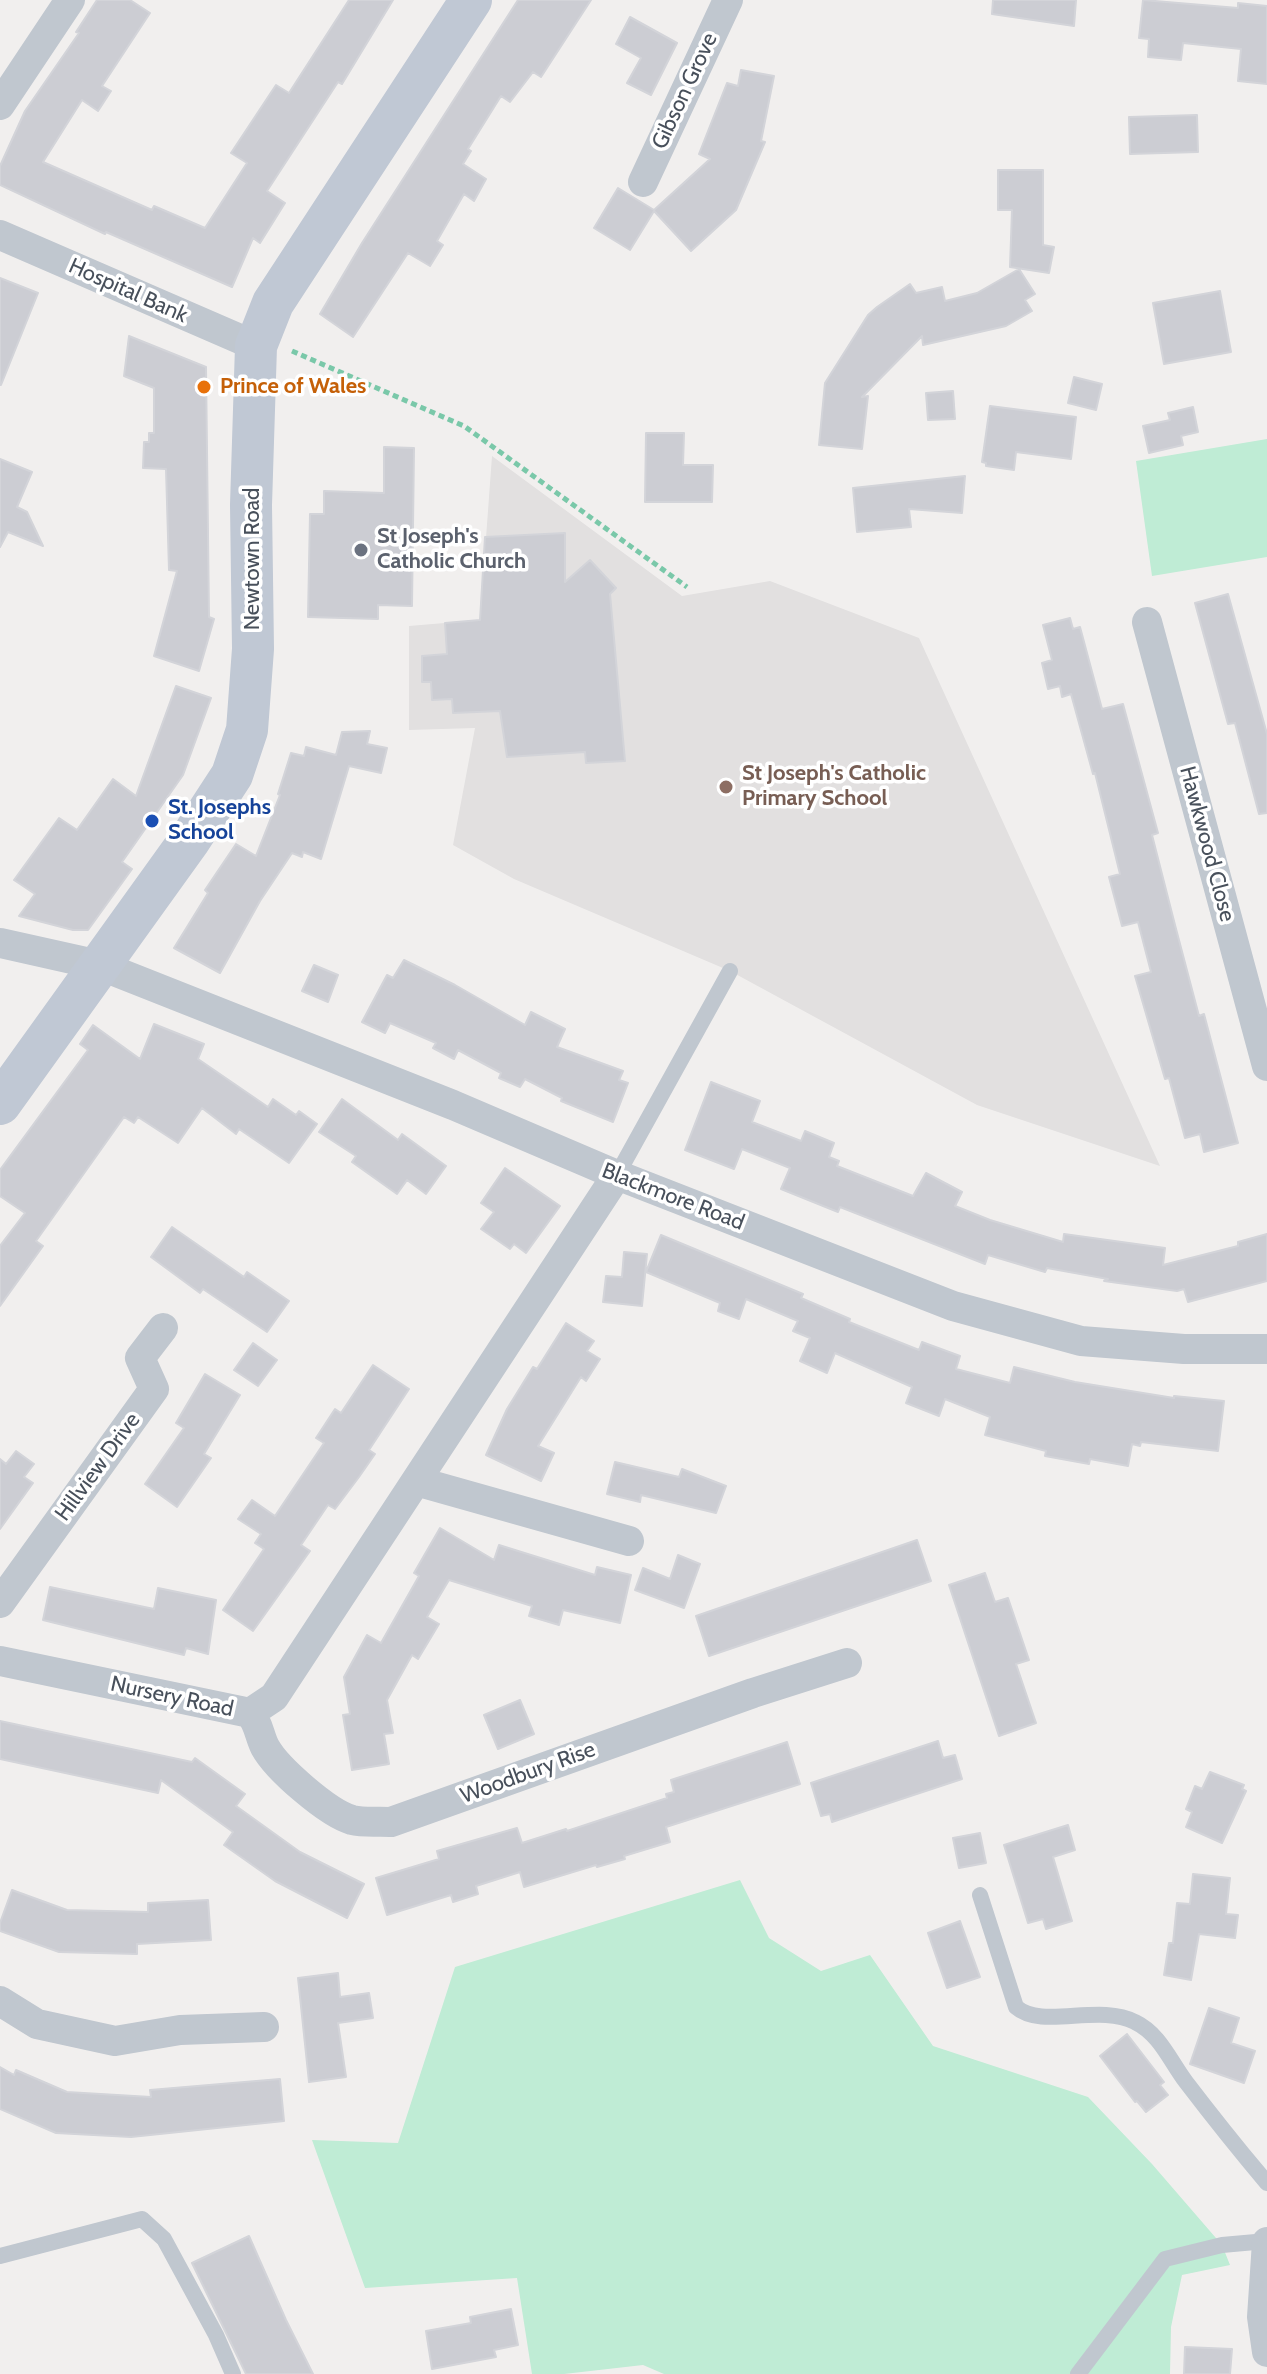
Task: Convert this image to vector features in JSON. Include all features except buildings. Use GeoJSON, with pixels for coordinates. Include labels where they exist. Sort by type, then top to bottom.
{"type":"FeatureCollection","features":[{"type":"Feature","properties":{"kind":"main road","name":"Newtown Road"},"geometry":{"type":"LineString","coordinates":[[0,1104],[189,841],[232,775],[255,712],[251,505],[258,342],[273,303],[471,0]]}},
{"type":"Feature","properties":{"kind":"street"},"geometry":{"type":"LineString","coordinates":[[0,105],[70,0]]}},
{"type":"Feature","properties":{"kind":"street","name":"Gibson Grove"},"geometry":{"type":"LineString","coordinates":[[643,182],[728,0]]}},
{"type":"Feature","properties":{"kind":"street","name":"Hospital Bank"},"geometry":{"type":"LineString","coordinates":[[0,235],[258,342]]}},
{"type":"Feature","properties":{"kind":"street","name":"Hawkwood Close"},"geometry":{"type":"LineString","coordinates":[[1147,622],[1267,1066]]}},
{"type":"Feature","properties":{"kind":"street","name":"Blackmore Road"},"geometry":{"type":"LineString","coordinates":[[0,943],[99,965],[453,1105],[617,1175],[953,1306],[1081,1341],[1184,1349],[1267,1349]]}},
{"type":"Feature","properties":{"kind":"street","name":"Nursery Road"},"geometry":{"type":"LineString","coordinates":[[0,1661],[250,1713],[274,1697],[617,1175]]}},
{"type":"Feature","properties":{"kind":"street","name":"Hillview Drive"},"geometry":{"type":"LineString","coordinates":[[0,1603],[154,1389],[140,1358],[163,1328]]}},
{"type":"Feature","properties":{"kind":"street"},"geometry":{"type":"LineString","coordinates":[[416,1481],[629,1541]]}},
{"type":"Feature","properties":{"kind":"street","name":"Woodbury Rise"},"geometry":{"type":"LineString","coordinates":[[250,1713],[259,1724],[265,1747],[290,1778],[351,1820],[391,1822],[753,1693],[847,1663]]}},
{"type":"Feature","properties":{"kind":"street"},"geometry":{"type":"LineString","coordinates":[[0,2001],[37,2024],[115,2041],[180,2030],[264,2027]]}},
{"type":"Feature","properties":{"kind":"street"},"geometry":{"type":"LineString","coordinates":[[1267,2242],[1262,2317],[1267,2352]]}},
{"type":"Feature","properties":{"kind":"lane"},"geometry":{"type":"LineString","coordinates":[[617,1175],[730,971]]}},
{"type":"Feature","properties":{"kind":"lane"},"geometry":{"type":"LineString","coordinates":[[980,1895],[1016,2007],[1030,2016],[1042,2017],[1086,2013],[1118,2015],[1146,2029],[1267,2183]]}},
{"type":"Feature","properties":{"kind":"lane"},"geometry":{"type":"LineString","coordinates":[[0,2256],[142,2219],[164,2239],[216,2335],[233,2374]]}},
{"type":"Feature","properties":{"kind":"lane"},"geometry":{"type":"LineString","coordinates":[[1078,2374],[1165,2259],[1222,2245],[1267,2242]]}},
{"type":"Feature","properties":{"kind":"path"},"geometry":{"type":"LineString","coordinates":[[258,342],[464,426],[687,587]]}},
{"type":"Feature","properties":{"kind":"shaded area","name":"St Joseph's Catholic Primary School"},"geometry":{"type":"Polygon","coordinates":[[[492,456],[682,596],[770,581],[919,638],[1160,1166],[977,1105],[730,971],[514,879],[453,845],[475,728],[409,730],[409,626],[480,620],[492,456]]]}},
{"type":"Feature","properties":{"kind":"green space"},"geometry":{"type":"Polygon","coordinates":[[[1267,439],[1267,557],[1152,576],[1136,461],[1267,439]]]}},
{"type":"Feature","properties":{"kind":"green space"},"geometry":{"type":"Polygon","coordinates":[[[740,1880],[769,1938],[821,1971],[870,1955],[933,2046],[1088,2097],[1152,2164],[1222,2245],[1230,2265],[1182,2275],[1171,2327],[1170,2374],[664,2374],[643,2365],[564,2374],[532,2374],[517,2278],[365,2288],[312,2140],[398,2143],[455,1967],[740,1880]]]}},
{"type":"Feature","properties":{"kind":"place","name":"Prince of Wales"},"geometry":{"type":"Point","coordinates":[204,387]}},
{"type":"Feature","properties":{"kind":"place","name":"St Joseph's Catholic Church"},"geometry":{"type":"Point","coordinates":[361,550]}},
{"type":"Feature","properties":{"kind":"place","name":"St Joseph's Catholic Primary School"},"geometry":{"type":"Point","coordinates":[726,787]}},
{"type":"Feature","properties":{"kind":"place","name":"St. Josephs School"},"geometry":{"type":"Point","coordinates":[152,821]}}]}
